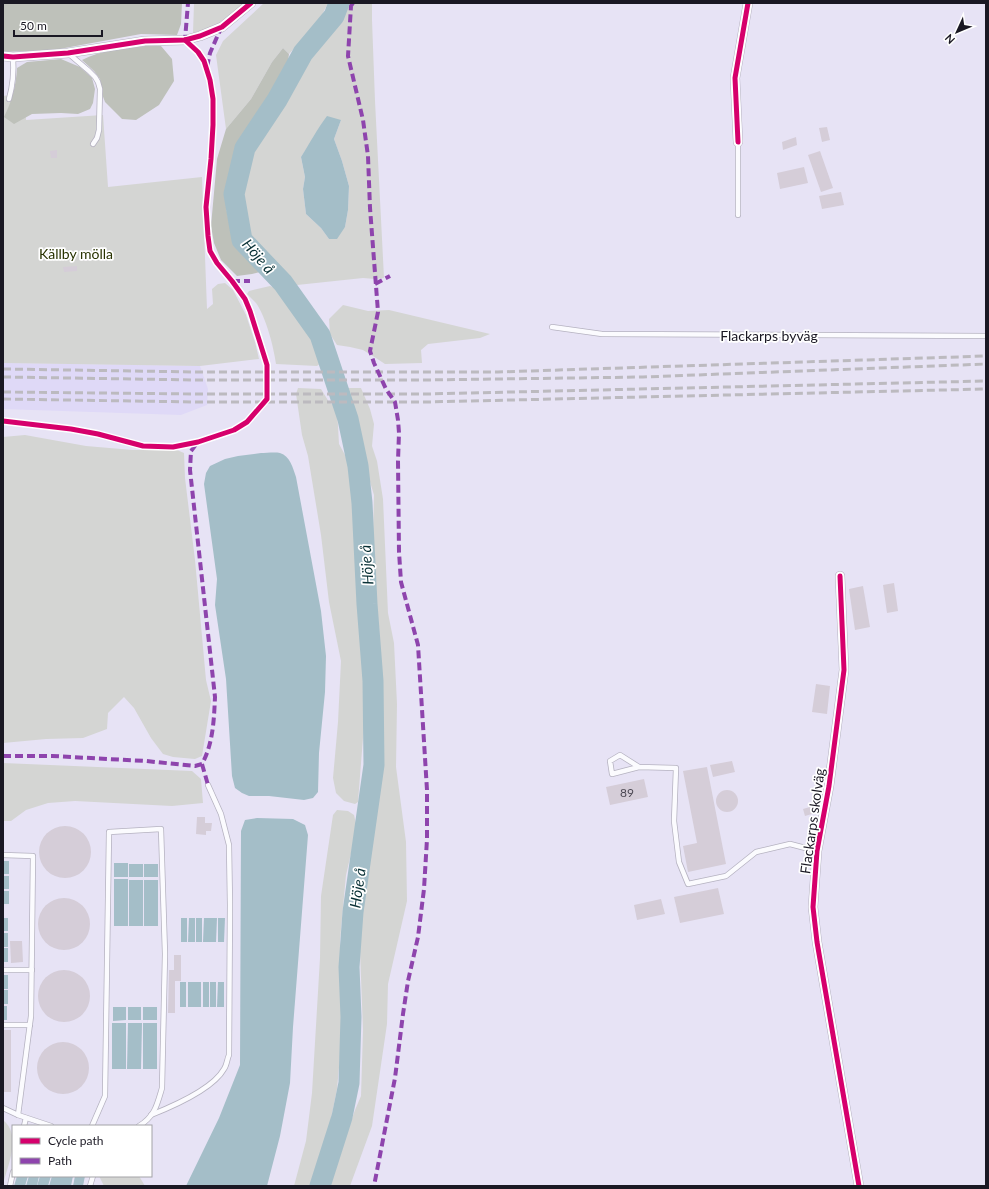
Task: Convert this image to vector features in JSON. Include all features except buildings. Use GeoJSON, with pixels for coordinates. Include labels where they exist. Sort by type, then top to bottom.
{"type":"FeatureCollection","features":[{"type":"Feature","properties":{"kind":"street"},"geometry":{"type":"LineString","coordinates":[[3,56],[13,57],[68,53],[139,42],[184,40],[200,36],[222,27],[251,3]]}},
{"type":"Feature","properties":{"kind":"street"},"geometry":{"type":"LineString","coordinates":[[738,142],[735,78],[748,3]]}},
{"type":"Feature","properties":{"kind":"street","name":"Flackarps skolväg"},"geometry":{"type":"LineString","coordinates":[[840,576],[844,670],[829,786],[817,851],[813,907],[859,1186]]}},
{"type":"Feature","properties":{"kind":"lane"},"geometry":{"type":"LineString","coordinates":[[68,53],[90,71],[98,82],[100,89],[99,130],[97,138],[93,144]]}},
{"type":"Feature","properties":{"kind":"lane"},"geometry":{"type":"LineString","coordinates":[[9,99],[12,89],[13,57]]}},
{"type":"Feature","properties":{"kind":"lane"},"geometry":{"type":"LineString","coordinates":[[738,142],[738,215]]}},
{"type":"Feature","properties":{"kind":"lane","name":"Flackarps byväg"},"geometry":{"type":"LineString","coordinates":[[552,327],[602,334],[986,336]]}},
{"type":"Feature","properties":{"kind":"lane"},"geometry":{"type":"LineString","coordinates":[[638,767],[620,756],[610,761],[612,774],[638,767],[676,768],[674,821],[679,862],[688,884],[726,876],[756,852],[790,844],[817,851]]}},
{"type":"Feature","properties":{"kind":"lane"},"geometry":{"type":"LineString","coordinates":[[151,1115],[196,1093],[217,1079],[225,1068],[229,1054],[229,844],[221,814],[208,785]]}},
{"type":"Feature","properties":{"kind":"lane"},"geometry":{"type":"LineString","coordinates":[[92,1125],[105,1096],[110,832],[161,829],[165,954],[162,1088],[157,1108],[146,1122],[141,1125]]}},
{"type":"Feature","properties":{"kind":"lane"},"geometry":{"type":"LineString","coordinates":[[3,855],[33,856],[31,1016],[18,1115]]}},
{"type":"Feature","properties":{"kind":"lane"},"geometry":{"type":"LineString","coordinates":[[3,970],[32,970]]}},
{"type":"Feature","properties":{"kind":"lane"},"geometry":{"type":"LineString","coordinates":[[3,1025],[30,1025]]}},
{"type":"Feature","properties":{"kind":"lane"},"geometry":{"type":"LineString","coordinates":[[3,1108],[18,1115],[48,1125]]}},
{"type":"Feature","properties":{"kind":"lane"},"geometry":{"type":"LineString","coordinates":[[24,1125],[26,1118]]}},
{"type":"Feature","properties":{"kind":"shaded area"},"geometry":{"type":"Polygon","coordinates":[[[3,3],[182,3],[181,24],[177,35],[141,34],[54,50],[3,52],[3,3]]]}},
{"type":"Feature","properties":{"kind":"shaded area"},"geometry":{"type":"Polygon","coordinates":[[[145,46],[161,46],[172,59],[174,81],[159,105],[136,120],[122,119],[105,102],[102,94],[100,79],[82,60],[105,52],[145,46]]]}},
{"type":"Feature","properties":{"kind":"shaded area"},"geometry":{"type":"Polygon","coordinates":[[[283,48],[289,54],[287,68],[278,87],[240,148],[231,170],[226,207],[229,222],[246,255],[259,267],[260,272],[237,276],[221,260],[214,243],[211,226],[217,159],[226,129],[251,99],[272,62],[283,48]]]}},
{"type":"Feature","properties":{"kind":"shaded area"},"geometry":{"type":"Polygon","coordinates":[[[61,59],[80,67],[92,78],[95,89],[93,103],[90,109],[78,114],[32,114],[14,124],[4,117],[13,93],[17,68],[27,62],[61,59]]]}},
{"type":"Feature","properties":{"kind":"shaded area"},"geometry":{"type":"Polygon","coordinates":[[[3,363],[200,366],[208,389],[207,405],[181,415],[3,409],[3,363]]]}},
{"type":"Feature","properties":{"kind":"green space"},"geometry":{"type":"Polygon","coordinates":[[[194,3],[248,3],[224,24],[193,33],[194,3]]]}},
{"type":"Feature","properties":{"kind":"green space"},"geometry":{"type":"Polygon","coordinates":[[[264,3],[328,3],[319,21],[289,54],[283,48],[272,62],[251,99],[226,129],[216,55],[223,41],[264,3]]]}},
{"type":"Feature","properties":{"kind":"green space"},"geometry":{"type":"Polygon","coordinates":[[[348,3],[372,3],[375,101],[384,278],[363,278],[297,285],[262,254],[244,225],[241,207],[241,185],[247,166],[259,141],[303,68],[314,52],[336,27],[348,3]],[[341,120],[309,145],[301,157],[305,177],[303,189],[306,214],[321,228],[329,239],[345,227],[348,210],[349,186],[334,139],[341,120]]]}},
{"type":"Feature","properties":{"kind":"green space","name":"Källby mölla"},"geometry":{"type":"Polygon","coordinates":[[[25,93],[26,120],[103,115],[108,187],[202,177],[207,309],[213,304],[212,289],[218,284],[225,283],[233,290],[246,315],[259,359],[200,366],[3,363],[3,96],[25,93]]]}},
{"type":"Feature","properties":{"kind":"green space"},"geometry":{"type":"Polygon","coordinates":[[[270,286],[282,291],[307,331],[318,345],[322,354],[322,362],[317,366],[276,364],[263,316],[256,303],[247,294],[249,291],[270,286]]]}},
{"type":"Feature","properties":{"kind":"green space"},"geometry":{"type":"Polygon","coordinates":[[[343,305],[368,311],[389,310],[490,334],[480,338],[428,344],[421,350],[422,363],[385,364],[363,350],[337,345],[330,334],[329,319],[343,305]]]}},
{"type":"Feature","properties":{"kind":"green space"},"geometry":{"type":"Polygon","coordinates":[[[298,388],[321,389],[329,402],[337,408],[339,444],[351,470],[351,486],[353,498],[356,503],[354,543],[364,660],[364,725],[358,802],[355,804],[344,801],[336,793],[333,778],[341,661],[329,602],[321,535],[308,456],[302,435],[296,394],[298,388]]]}},
{"type":"Feature","properties":{"kind":"green space"},"geometry":{"type":"Polygon","coordinates":[[[343,388],[361,388],[370,409],[374,424],[372,446],[377,461],[383,499],[388,613],[394,643],[397,704],[396,767],[406,842],[407,901],[388,984],[387,1024],[372,1126],[350,1186],[327,1186],[361,1096],[363,1030],[359,925],[373,837],[382,721],[379,626],[372,575],[374,495],[358,442],[350,407],[343,388]]]}},
{"type":"Feature","properties":{"kind":"green space"},"geometry":{"type":"Polygon","coordinates":[[[25,435],[86,446],[133,450],[177,450],[184,453],[185,478],[195,560],[206,680],[211,701],[202,756],[195,759],[173,757],[163,754],[151,738],[134,708],[124,697],[108,713],[107,729],[83,738],[46,739],[3,743],[3,437],[25,435]]]}},
{"type":"Feature","properties":{"kind":"green space"},"geometry":{"type":"Polygon","coordinates":[[[3,763],[192,771],[201,779],[203,803],[172,806],[75,801],[48,803],[26,810],[11,821],[3,821],[3,763]]]}},
{"type":"Feature","properties":{"kind":"green space"},"geometry":{"type":"Polygon","coordinates":[[[337,810],[348,811],[354,815],[357,828],[346,875],[340,940],[342,1034],[337,1089],[325,1149],[311,1186],[294,1186],[306,1141],[312,1093],[320,958],[321,896],[333,815],[337,810]]]}},
{"type":"Feature","properties":{"kind":"green space"},"geometry":{"type":"Polygon","coordinates":[[[3,1120],[9,1126],[12,1134],[12,1150],[3,1184],[3,1120]]]}},
{"type":"Feature","properties":{"kind":"green space"},"geometry":{"type":"Polygon","coordinates":[[[100,1177],[140,1177],[145,1186],[104,1186],[100,1177]]]}},
{"type":"Feature","properties":{"kind":"water"},"geometry":{"type":"Polygon","coordinates":[[[327,116],[341,120],[334,139],[349,186],[348,210],[345,227],[337,239],[329,239],[321,228],[306,214],[303,189],[305,177],[301,157],[327,116]]]}},
{"type":"Feature","properties":{"kind":"water"},"geometry":{"type":"Polygon","coordinates":[[[261,453],[280,453],[289,460],[294,470],[321,611],[326,656],[325,692],[319,753],[318,792],[313,798],[304,800],[269,796],[249,796],[235,788],[232,776],[226,679],[215,605],[217,579],[204,484],[206,473],[210,466],[225,459],[261,453]]]}},
{"type":"Feature","properties":{"kind":"water"},"geometry":{"type":"Polygon","coordinates":[[[257,818],[293,819],[305,825],[308,835],[290,1083],[280,1136],[267,1186],[186,1186],[219,1118],[240,1065],[241,831],[245,820],[257,818]]]}},
{"type":"Feature","properties":{"kind":"water"},"geometry":{"type":"Polygon","coordinates":[[[3,861],[9,861],[9,874],[3,874],[3,861]]]}},
{"type":"Feature","properties":{"kind":"water"},"geometry":{"type":"Polygon","coordinates":[[[114,863],[128,863],[128,877],[114,877],[114,863]]]}},
{"type":"Feature","properties":{"kind":"water"},"geometry":{"type":"Polygon","coordinates":[[[129,864],[143,864],[143,877],[129,877],[129,864]]]}},
{"type":"Feature","properties":{"kind":"water"},"geometry":{"type":"Polygon","coordinates":[[[144,864],[158,864],[158,877],[144,877],[144,864]]]}},
{"type":"Feature","properties":{"kind":"water"},"geometry":{"type":"Polygon","coordinates":[[[3,876],[9,876],[9,889],[3,889],[3,876]]]}},
{"type":"Feature","properties":{"kind":"water"},"geometry":{"type":"Polygon","coordinates":[[[114,879],[128,879],[128,926],[114,926],[114,879]]]}},
{"type":"Feature","properties":{"kind":"water"},"geometry":{"type":"Polygon","coordinates":[[[129,880],[143,880],[143,926],[129,926],[129,880]]]}},
{"type":"Feature","properties":{"kind":"water"},"geometry":{"type":"Polygon","coordinates":[[[144,880],[158,880],[158,926],[144,926],[144,880]]]}},
{"type":"Feature","properties":{"kind":"water"},"geometry":{"type":"Polygon","coordinates":[[[3,891],[9,891],[9,904],[3,904],[3,891]]]}},
{"type":"Feature","properties":{"kind":"water"},"geometry":{"type":"Polygon","coordinates":[[[3,918],[8,918],[8,931],[3,931],[3,918]]]}},
{"type":"Feature","properties":{"kind":"water"},"geometry":{"type":"Polygon","coordinates":[[[181,918],[187,918],[187,942],[181,942],[181,918]]]}},
{"type":"Feature","properties":{"kind":"water"},"geometry":{"type":"Polygon","coordinates":[[[189,918],[195,918],[195,942],[188,942],[189,918]]]}},
{"type":"Feature","properties":{"kind":"water"},"geometry":{"type":"Polygon","coordinates":[[[196,918],[202,918],[202,942],[196,942],[196,918]]]}},
{"type":"Feature","properties":{"kind":"water"},"geometry":{"type":"Polygon","coordinates":[[[204,918],[217,918],[216,942],[203,942],[204,918]]]}},
{"type":"Feature","properties":{"kind":"water"},"geometry":{"type":"Polygon","coordinates":[[[218,918],[225,918],[224,942],[218,942],[218,918]]]}},
{"type":"Feature","properties":{"kind":"water"},"geometry":{"type":"Polygon","coordinates":[[[3,933],[8,933],[8,947],[3,947],[3,933]]]}},
{"type":"Feature","properties":{"kind":"water"},"geometry":{"type":"Polygon","coordinates":[[[3,948],[8,948],[8,962],[3,962],[3,948]]]}},
{"type":"Feature","properties":{"kind":"water"},"geometry":{"type":"Polygon","coordinates":[[[3,975],[8,975],[8,989],[3,989],[3,975]]]}},
{"type":"Feature","properties":{"kind":"water"},"geometry":{"type":"Polygon","coordinates":[[[180,982],[186,982],[186,1007],[180,1007],[180,982]]]}},
{"type":"Feature","properties":{"kind":"water"},"geometry":{"type":"Polygon","coordinates":[[[188,982],[201,982],[201,1007],[188,1007],[188,982]]]}},
{"type":"Feature","properties":{"kind":"water"},"geometry":{"type":"Polygon","coordinates":[[[203,982],[209,982],[209,1007],[203,1007],[203,982]]]}},
{"type":"Feature","properties":{"kind":"water"},"geometry":{"type":"Polygon","coordinates":[[[210,982],[216,982],[216,1007],[210,1007],[210,982]]]}},
{"type":"Feature","properties":{"kind":"water"},"geometry":{"type":"Polygon","coordinates":[[[218,982],[224,982],[224,1007],[217,1007],[218,982]]]}},
{"type":"Feature","properties":{"kind":"water"},"geometry":{"type":"Polygon","coordinates":[[[3,990],[8,990],[8,1004],[3,1004],[3,990]]]}},
{"type":"Feature","properties":{"kind":"water"},"geometry":{"type":"Polygon","coordinates":[[[3,1006],[7,1006],[7,1020],[3,1020],[3,1006]]]}},
{"type":"Feature","properties":{"kind":"water"},"geometry":{"type":"Polygon","coordinates":[[[113,1007],[126,1007],[126,1020],[113,1021],[113,1007]]]}},
{"type":"Feature","properties":{"kind":"water"},"geometry":{"type":"Polygon","coordinates":[[[128,1007],[141,1007],[141,1020],[128,1020],[128,1007]]]}},
{"type":"Feature","properties":{"kind":"water"},"geometry":{"type":"Polygon","coordinates":[[[143,1007],[157,1007],[157,1020],[143,1020],[143,1007]]]}},
{"type":"Feature","properties":{"kind":"water"},"geometry":{"type":"Polygon","coordinates":[[[112,1023],[126,1023],[126,1069],[112,1069],[112,1023]]]}},
{"type":"Feature","properties":{"kind":"water"},"geometry":{"type":"Polygon","coordinates":[[[128,1023],[142,1023],[141,1069],[127,1069],[128,1023]]]}},
{"type":"Feature","properties":{"kind":"water"},"geometry":{"type":"Polygon","coordinates":[[[143,1023],[157,1023],[157,1069],[143,1069],[143,1023]]]}},
{"type":"Feature","properties":{"kind":"water"},"geometry":{"type":"Polygon","coordinates":[[[17,1177],[28,1177],[25,1186],[14,1186],[17,1177]]]}},
{"type":"Feature","properties":{"kind":"water"},"geometry":{"type":"Polygon","coordinates":[[[29,1177],[39,1177],[37,1186],[26,1186],[29,1177]]]}},
{"type":"Feature","properties":{"kind":"water"},"geometry":{"type":"Polygon","coordinates":[[[40,1177],[51,1177],[48,1186],[37,1186],[40,1177]]]}},
{"type":"Feature","properties":{"kind":"water"},"geometry":{"type":"Polygon","coordinates":[[[52,1177],[73,1177],[71,1186],[49,1186],[52,1177]]]}},
{"type":"Feature","properties":{"kind":"water"},"geometry":{"type":"Polygon","coordinates":[[[75,1177],[85,1177],[83,1186],[73,1186],[75,1177]]]}},
{"type":"Feature","properties":{"kind":"waterway","name":"Höje å"},"geometry":{"type":"LineString","coordinates":[[320,1186],[342,1117],[349,1083],[351,1017],[349,967],[353,912],[374,765],[373,681],[367,604],[362,503],[358,466],[348,419],[320,335],[283,283],[242,240],[234,194],[245,148],[277,100],[303,53],[334,16],[339,3]]}},
{"type":"Feature","properties":{"kind":"railway"},"geometry":{"type":"LineString","coordinates":[[3,369],[198,372],[498,372],[986,356]]}},
{"type":"Feature","properties":{"kind":"railway"},"geometry":{"type":"LineString","coordinates":[[3,377],[198,380],[425,380],[643,377],[986,364]]}},
{"type":"Feature","properties":{"kind":"railway"},"geometry":{"type":"LineString","coordinates":[[3,392],[426,394],[986,381]]}},
{"type":"Feature","properties":{"kind":"railway"},"geometry":{"type":"LineString","coordinates":[[3,399],[195,402],[426,402],[986,389]]}},
{"type":"Feature","properties":{"kind":"marked path"},"geometry":{"type":"LineString","coordinates":[[187,42],[185,40],[188,3]]}},
{"type":"Feature","properties":{"kind":"marked path"},"geometry":{"type":"LineString","coordinates":[[353,3],[351,6],[348,56],[363,120],[368,156],[370,208],[378,312],[370,351],[386,389],[395,402],[398,420],[399,552],[401,582],[418,645],[427,790],[427,839],[424,889],[418,937],[408,981],[395,1078],[374,1186]]}},
{"type":"Feature","properties":{"kind":"marked path"},"geometry":{"type":"LineString","coordinates":[[207,67],[210,53],[221,28]]}},
{"type":"Feature","properties":{"kind":"marked path"},"geometry":{"type":"LineString","coordinates":[[375,284],[390,276]]}},
{"type":"Feature","properties":{"kind":"marked path"},"geometry":{"type":"LineString","coordinates":[[232,281],[250,281]]}},
{"type":"Feature","properties":{"kind":"marked path"},"geometry":{"type":"LineString","coordinates":[[3,756],[52,756],[146,761],[195,766],[202,764],[211,740],[215,697],[190,470],[191,451],[198,442]]}},
{"type":"Feature","properties":{"kind":"marked path"},"geometry":{"type":"LineString","coordinates":[[202,764],[208,785]]}},
{"type":"Feature","properties":{"kind":"cycle path"},"geometry":{"type":"LineString","coordinates":[[3,56],[13,57],[68,53],[145,41],[185,40],[222,27],[251,3]]}},
{"type":"Feature","properties":{"kind":"cycle path"},"geometry":{"type":"LineString","coordinates":[[738,142],[735,78],[748,3]]}},
{"type":"Feature","properties":{"kind":"cycle path"},"geometry":{"type":"LineString","coordinates":[[3,421],[71,429],[98,434],[143,446],[173,447],[198,442],[234,430],[247,422],[267,399],[267,365],[250,311],[245,299],[217,263],[210,251],[206,207],[211,159],[213,99],[210,80],[204,61],[198,52],[185,40]]}},
{"type":"Feature","properties":{"kind":"cycle path"},"geometry":{"type":"LineString","coordinates":[[840,576],[844,670],[829,786],[817,851],[813,907],[817,942],[859,1186]]}}]}
